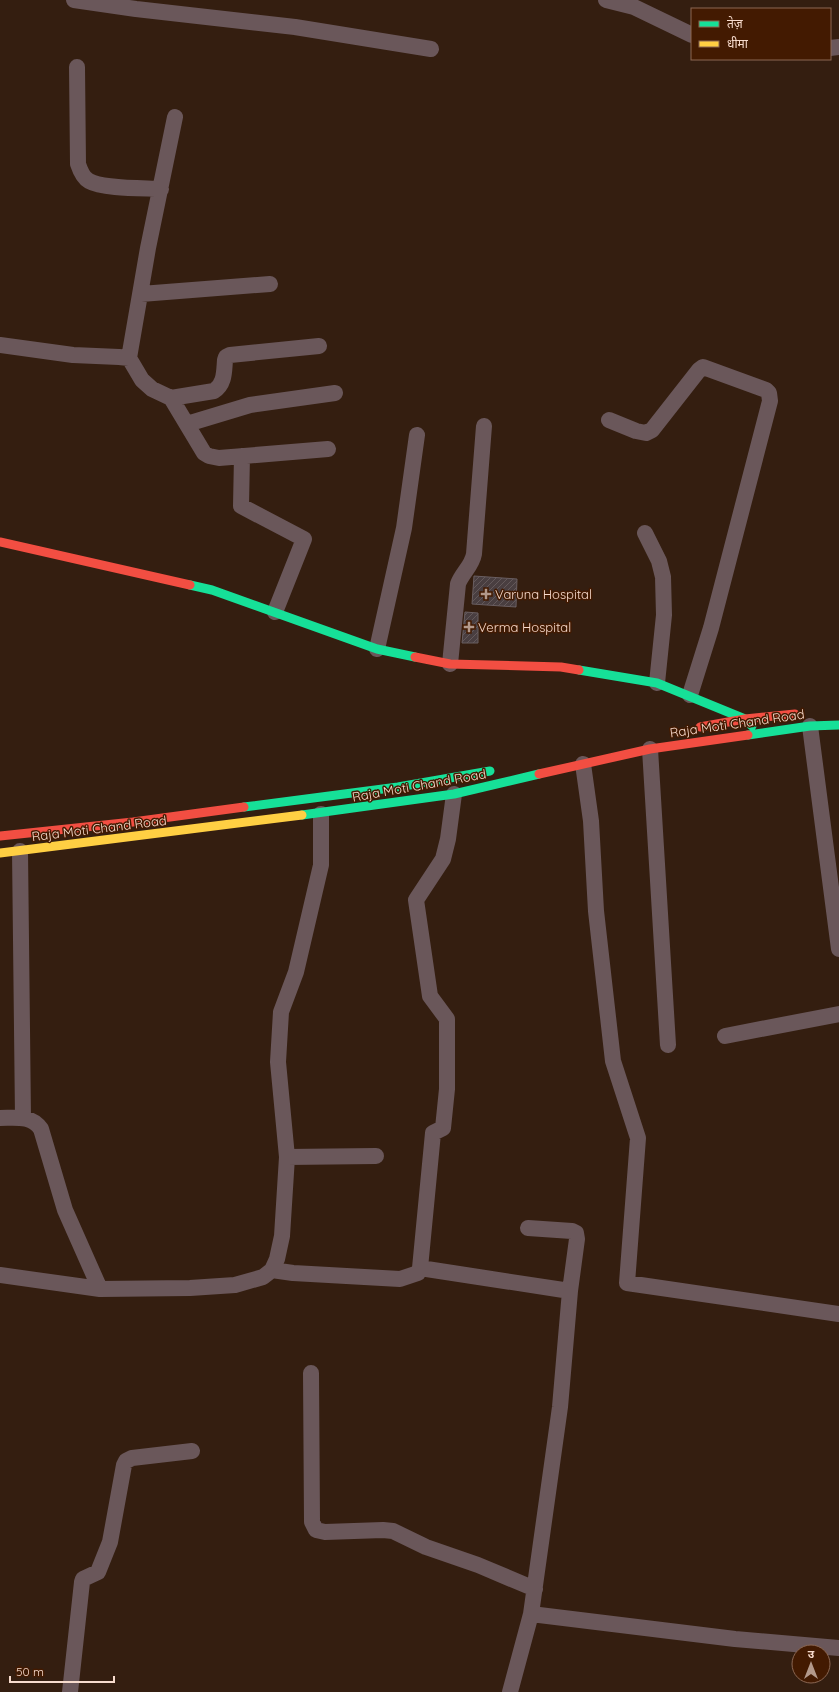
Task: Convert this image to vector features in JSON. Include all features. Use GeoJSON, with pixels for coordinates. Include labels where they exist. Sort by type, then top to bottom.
{"type":"FeatureCollection","features":[{"type":"Feature","properties":{"kind":"main road"},"geometry":{"type":"LineString","coordinates":[[0,542],[212,590],[377,649],[450,664],[562,667],[657,683],[690,695],[745,719],[760,733]]}},
{"type":"Feature","properties":{"kind":"main road"},"geometry":{"type":"LineString","coordinates":[[693,728],[745,719],[807,719]]}},
{"type":"Feature","properties":{"kind":"main road","name":"Raja Moti Chand Road"},"geometry":{"type":"LineString","coordinates":[[0,853],[321,814],[454,794],[650,749],[760,733],[807,719],[839,725]]}},
{"type":"Feature","properties":{"kind":"main road"},"geometry":{"type":"LineString","coordinates":[[0,836],[133,822],[398,787],[502,769]]}},
{"type":"Feature","properties":{"kind":"street"},"geometry":{"type":"LineString","coordinates":[[74,0],[136,9],[295,27],[431,49]]}},
{"type":"Feature","properties":{"kind":"street"},"geometry":{"type":"LineString","coordinates":[[606,0],[634,8],[691,35]]}},
{"type":"Feature","properties":{"kind":"street"},"geometry":{"type":"LineString","coordinates":[[77,66],[78,164],[81,173],[89,181],[109,186],[161,189]]}},
{"type":"Feature","properties":{"kind":"street"},"geometry":{"type":"LineString","coordinates":[[175,117],[148,248],[129,358],[142,380],[152,389],[171,398],[204,453],[209,456],[219,458],[328,449]]}},
{"type":"Feature","properties":{"kind":"street"},"geometry":{"type":"LineString","coordinates":[[141,294],[270,284]]}},
{"type":"Feature","properties":{"kind":"street"},"geometry":{"type":"LineString","coordinates":[[0,345],[74,355],[119,356],[129,358]]}},
{"type":"Feature","properties":{"kind":"street"},"geometry":{"type":"LineString","coordinates":[[171,398],[214,391],[219,388],[222,384],[226,356],[319,346]]}},
{"type":"Feature","properties":{"kind":"street"},"geometry":{"type":"LineString","coordinates":[[609,420],[636,432],[646,433],[652,430],[698,370],[703,367],[708,367],[766,390],[770,396],[770,401],[711,628],[690,695]]}},
{"type":"Feature","properties":{"kind":"street"},"geometry":{"type":"LineString","coordinates":[[187,424],[250,405],[335,393]]}},
{"type":"Feature","properties":{"kind":"street"},"geometry":{"type":"LineString","coordinates":[[450,664],[458,584],[471,563],[474,554],[484,426]]}},
{"type":"Feature","properties":{"kind":"street"},"geometry":{"type":"LineString","coordinates":[[377,649],[404,528],[417,435]]}},
{"type":"Feature","properties":{"kind":"street"},"geometry":{"type":"LineString","coordinates":[[242,456],[241,506],[304,538],[276,612]]}},
{"type":"Feature","properties":{"kind":"street"},"geometry":{"type":"LineString","coordinates":[[645,533],[659,561],[663,577],[664,615],[657,683]]}},
{"type":"Feature","properties":{"kind":"street"},"geometry":{"type":"LineString","coordinates":[[807,719],[839,949]]}},
{"type":"Feature","properties":{"kind":"street"},"geometry":{"type":"LineString","coordinates":[[650,749],[668,1045]]}},
{"type":"Feature","properties":{"kind":"street"},"geometry":{"type":"LineString","coordinates":[[583,764],[590,821],[596,911],[614,1061],[638,1138],[627,1283],[839,1314]]}},
{"type":"Feature","properties":{"kind":"street"},"geometry":{"type":"LineString","coordinates":[[272,1270],[300,1274],[400,1279],[418,1273],[420,1268],[433,1133],[443,1128],[447,1089],[447,1019],[430,996],[416,900],[443,859],[448,839],[454,794]]}},
{"type":"Feature","properties":{"kind":"street"},"geometry":{"type":"LineString","coordinates":[[0,1276],[100,1289],[190,1288],[235,1285],[263,1277],[272,1270],[277,1259],[282,1236],[287,1157],[278,1062],[281,1012],[296,972],[321,865],[321,814]]}},
{"type":"Feature","properties":{"kind":"street"},"geometry":{"type":"LineString","coordinates":[[20,851],[23,1118]]}},
{"type":"Feature","properties":{"kind":"street"},"geometry":{"type":"LineString","coordinates":[[725,1036],[839,1014]]}},
{"type":"Feature","properties":{"kind":"street"},"geometry":{"type":"LineString","coordinates":[[0,1118],[23,1118],[36,1122],[41,1129],[65,1210],[100,1289]]}},
{"type":"Feature","properties":{"kind":"street"},"geometry":{"type":"LineString","coordinates":[[287,1157],[376,1156]]}},
{"type":"Feature","properties":{"kind":"street"},"geometry":{"type":"LineString","coordinates":[[510,1692],[531,1614],[535,1589],[560,1407],[570,1291],[577,1239],[576,1233],[572,1231],[528,1228]]}},
{"type":"Feature","properties":{"kind":"street"},"geometry":{"type":"LineString","coordinates":[[420,1268],[570,1291]]}},
{"type":"Feature","properties":{"kind":"street"},"geometry":{"type":"LineString","coordinates":[[311,1373],[312,1522],[316,1530],[325,1532],[393,1531],[426,1547],[478,1565],[535,1589]]}},
{"type":"Feature","properties":{"kind":"street"},"geometry":{"type":"LineString","coordinates":[[70,1692],[82,1582],[83,1579],[98,1572],[108,1550],[126,1461],[132,1458],[192,1451]]}},
{"type":"Feature","properties":{"kind":"street"},"geometry":{"type":"LineString","coordinates":[[531,1614],[735,1639],[839,1648]]}},
{"type":"Feature","properties":{"kind":"building"},"geometry":{"type":"Polygon","coordinates":[[[474,576],[517,579],[516,607],[472,604],[474,576]]]}},
{"type":"Feature","properties":{"kind":"building"},"geometry":{"type":"Polygon","coordinates":[[[465,612],[478,613],[478,643],[462,643],[465,612]]]}},
{"type":"Feature","properties":{"kind":"traffic: fast"},"geometry":{"type":"LineString","coordinates":[[190,585],[212,590],[377,649],[415,657]]}},
{"type":"Feature","properties":{"kind":"traffic: fast"},"geometry":{"type":"LineString","coordinates":[[579,670],[657,683],[745,719],[752,726]]}},
{"type":"Feature","properties":{"kind":"traffic: fast"},"geometry":{"type":"LineString","coordinates":[[748,735],[810,726],[839,725]]}},
{"type":"Feature","properties":{"kind":"traffic: fast"},"geometry":{"type":"LineString","coordinates":[[244,807],[398,787],[490,771]]}},
{"type":"Feature","properties":{"kind":"traffic: fast"},"geometry":{"type":"LineString","coordinates":[[302,815],[454,794],[539,774]]}},
{"type":"Feature","properties":{"kind":"traffic: slow"},"geometry":{"type":"LineString","coordinates":[[0,853],[302,815]]}},
{"type":"Feature","properties":{"kind":"traffic: jam"},"geometry":{"type":"LineString","coordinates":[[0,542],[190,585]]}},
{"type":"Feature","properties":{"kind":"traffic: jam"},"geometry":{"type":"LineString","coordinates":[[415,657],[450,664],[561,667],[579,670]]}},
{"type":"Feature","properties":{"kind":"traffic: jam"},"geometry":{"type":"LineString","coordinates":[[700,727],[745,719],[795,714]]}},
{"type":"Feature","properties":{"kind":"traffic: jam"},"geometry":{"type":"LineString","coordinates":[[539,774],[650,749],[748,735]]}},
{"type":"Feature","properties":{"kind":"traffic: jam"},"geometry":{"type":"LineString","coordinates":[[0,836],[133,822],[244,807]]}},
{"type":"Feature","properties":{"kind":"place","name":"Varuna Hospital"},"geometry":{"type":"Point","coordinates":[486,594]}},
{"type":"Feature","properties":{"kind":"place","name":"Verma Hospital"},"geometry":{"type":"Point","coordinates":[469,627]}}]}
